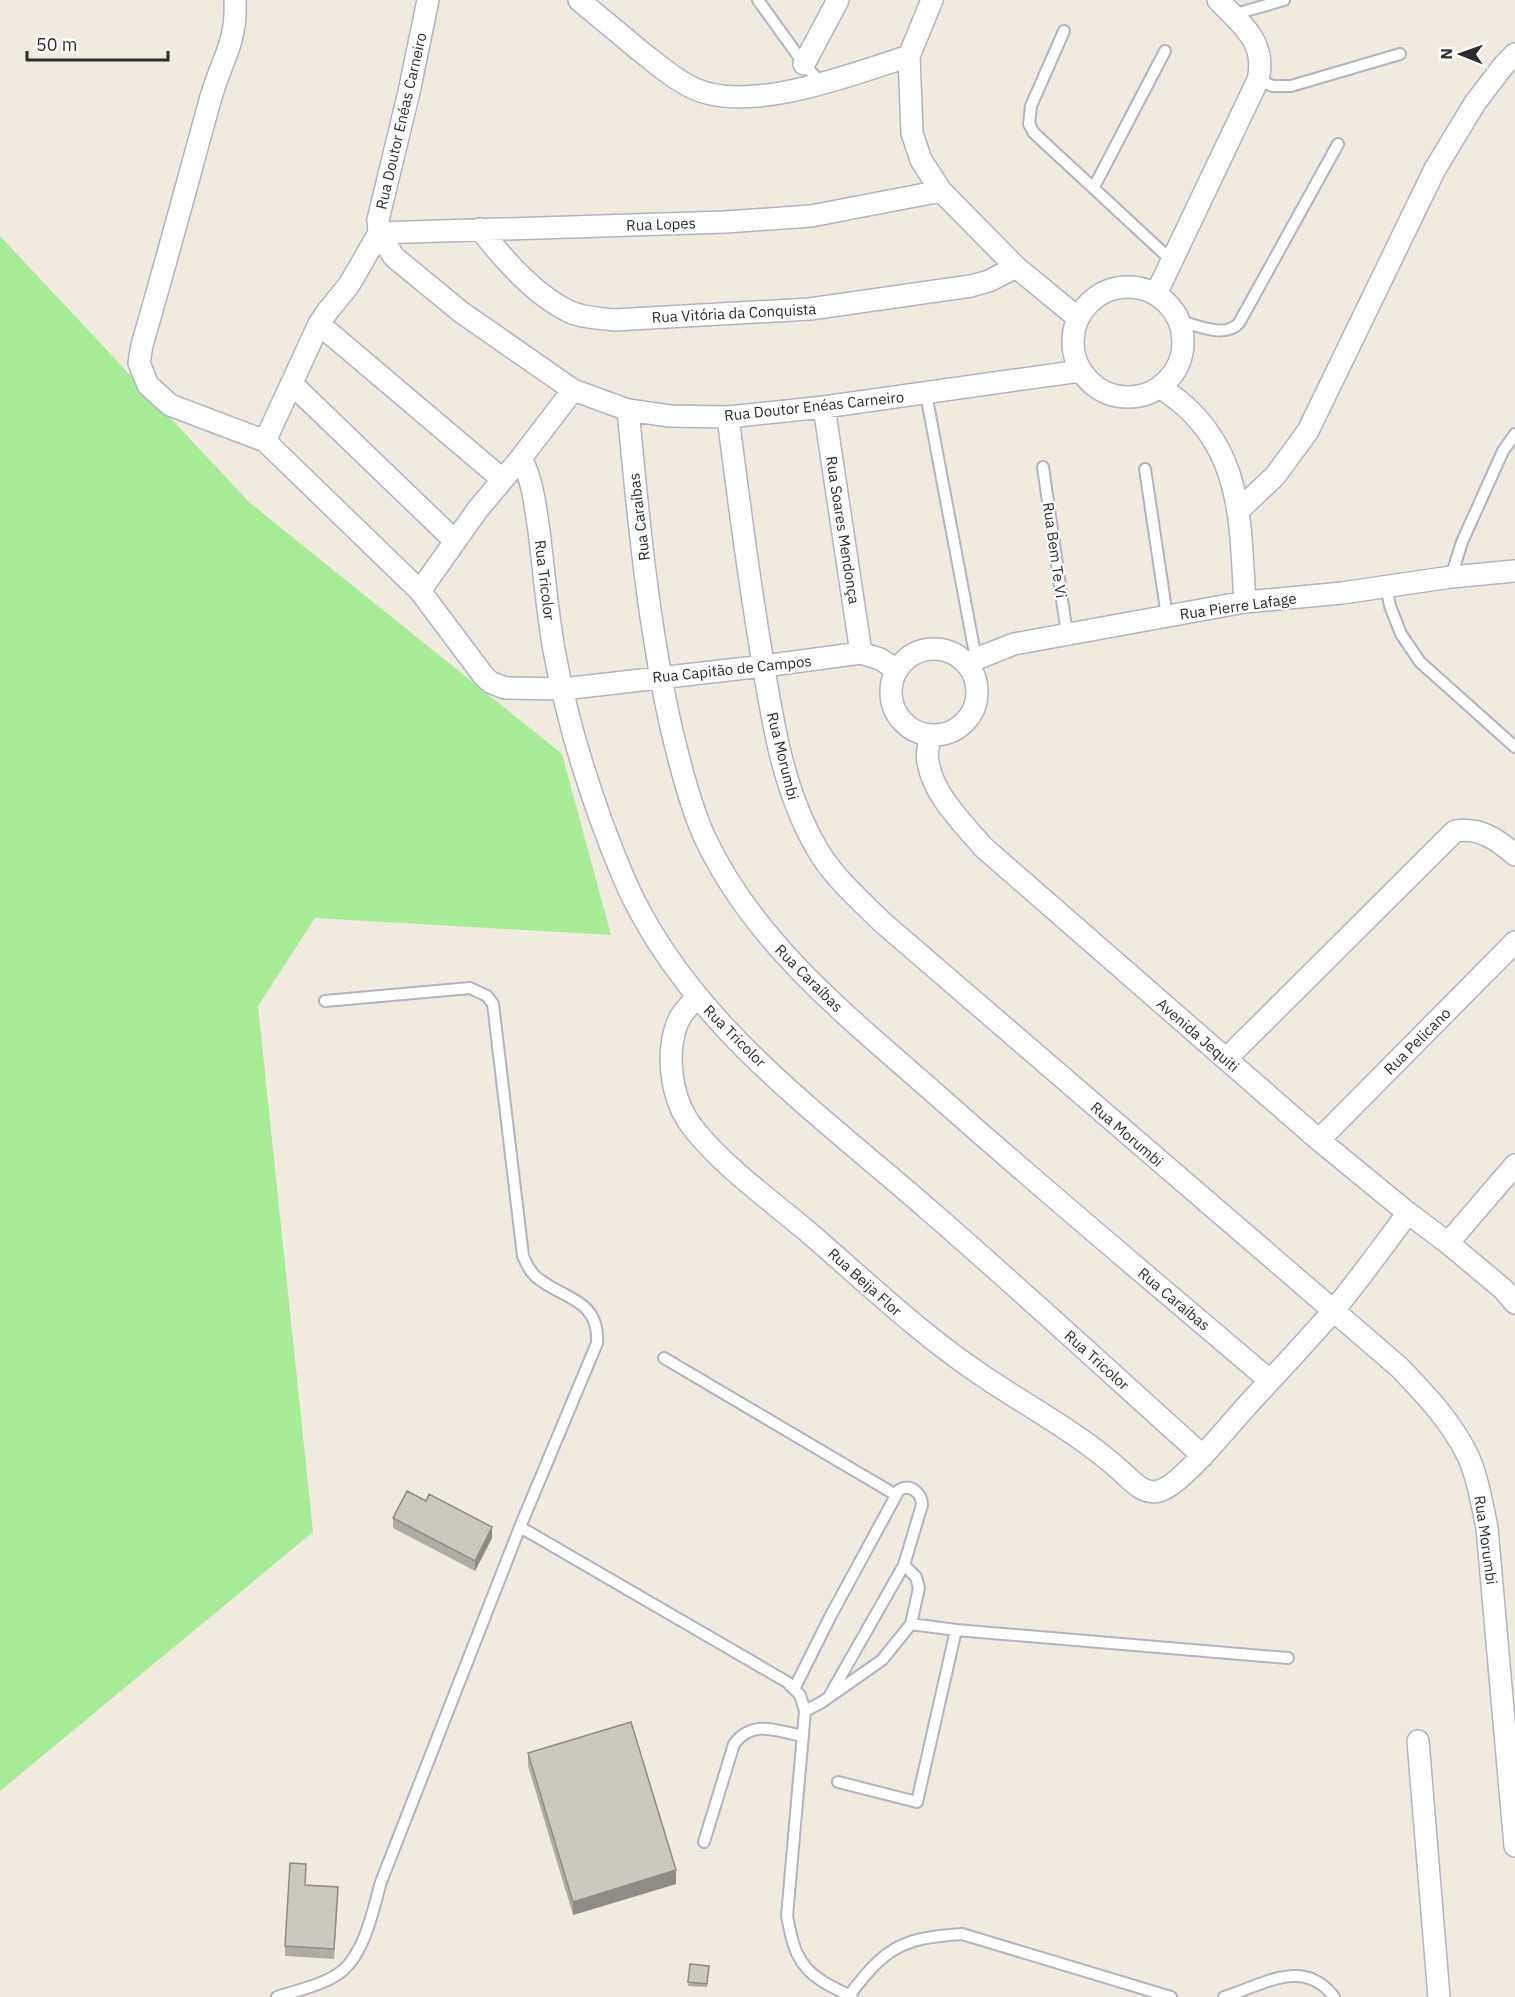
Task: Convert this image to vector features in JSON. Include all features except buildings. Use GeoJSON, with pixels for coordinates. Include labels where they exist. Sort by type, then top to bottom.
{"type":"FeatureCollection","features":[{"type":"Feature","properties":{"kind":"street"},"geometry":{"type":"LineString","coordinates":[[235,0],[236,23],[232,44],[212,93],[142,345],[140,363],[148,385],[170,405],[265,441],[320,324],[348,285],[379,233]]}},
{"type":"Feature","properties":{"kind":"street","name":"Rua Doutor Enéas Carneiro"},"geometry":{"type":"LineString","coordinates":[[428,0],[409,92],[378,220],[379,233],[394,258],[452,305],[573,390],[628,410],[670,416],[728,417],[926,394],[1080,371]]}},
{"type":"Feature","properties":{"kind":"street"},"geometry":{"type":"LineString","coordinates":[[579,0],[672,76],[693,89],[722,96],[757,96],[822,84],[909,56]]}},
{"type":"Feature","properties":{"kind":"street"},"geometry":{"type":"LineString","coordinates":[[804,64],[838,0]]}},
{"type":"Feature","properties":{"kind":"street"},"geometry":{"type":"LineString","coordinates":[[932,0],[909,56],[912,133],[921,160],[941,191],[1016,267],[1078,318]]}},
{"type":"Feature","properties":{"kind":"street"},"geometry":{"type":"LineString","coordinates":[[1156,294],[1258,80],[1261,65],[1259,50],[1225,8]]}},
{"type":"Feature","properties":{"kind":"street"},"geometry":{"type":"LineString","coordinates":[[1239,510],[1275,476],[1308,431],[1435,169],[1475,104],[1504,64],[1515,54]]}},
{"type":"Feature","properties":{"kind":"street","name":"Rua Lopes"},"geometry":{"type":"LineString","coordinates":[[379,233],[725,222],[811,216],[941,191]]}},
{"type":"Feature","properties":{"kind":"street","name":"Rua Vitória da Conquista"},"geometry":{"type":"LineString","coordinates":[[480,229],[511,267],[561,307],[587,318],[614,320],[821,308],[971,286],[989,281],[1016,267]]}},
{"type":"Feature","properties":{"kind":"street"},"geometry":{"type":"LineString","coordinates":[[1139,287],[1156,294],[1170,306],[1179,321],[1184,339],[1181,358],[1174,374],[1161,387],[1144,395],[1126,398],[1108,394],[1092,385],[1080,371],[1073,354],[1072,336],[1078,318],[1088,303],[1103,292],[1112,289],[1139,287]]}},
{"type":"Feature","properties":{"kind":"street"},"geometry":{"type":"LineString","coordinates":[[320,324],[502,479]]}},
{"type":"Feature","properties":{"kind":"street"},"geometry":{"type":"LineString","coordinates":[[292,384],[455,541]]}},
{"type":"Feature","properties":{"kind":"street"},"geometry":{"type":"LineString","coordinates":[[1161,387],[1186,407],[1208,431],[1227,464],[1239,510],[1245,602]]}},
{"type":"Feature","properties":{"kind":"street"},"geometry":{"type":"LineString","coordinates":[[420,591],[502,479],[573,390]]}},
{"type":"Feature","properties":{"kind":"street","name":"Rua Soares Mendonça"},"geometry":{"type":"LineString","coordinates":[[824,407],[861,653]]}},
{"type":"Feature","properties":{"kind":"street","name":"Rua Caraíbas"},"geometry":{"type":"LineString","coordinates":[[628,410],[639,522],[660,677],[679,763],[704,837],[733,886],[768,936],[816,988],[989,1142],[1269,1380]]}},
{"type":"Feature","properties":{"kind":"street","name":"Rua Morumbi"},"geometry":{"type":"LineString","coordinates":[[728,417],[745,555],[783,766],[796,808],[816,849],[839,879],[882,922],[1399,1367],[1431,1401],[1468,1456],[1478,1485],[1487,1528],[1515,1846]]}},
{"type":"Feature","properties":{"kind":"street","name":"Rua Capitão de Campos"},"geometry":{"type":"LineString","coordinates":[[265,441],[420,591],[490,682],[505,688],[563,688],[861,653]]}},
{"type":"Feature","properties":{"kind":"street","name":"Rua Tricolor"},"geometry":{"type":"LineString","coordinates":[[521,458],[533,486],[554,649],[596,810],[624,878],[657,941],[697,997],[736,1040],[831,1128],[890,1175],[1203,1456]]}},
{"type":"Feature","properties":{"kind":"street","name":"Rua Pierre Lafage"},"geometry":{"type":"LineString","coordinates":[[973,663],[1014,644],[1245,602],[1515,571]]}},
{"type":"Feature","properties":{"kind":"street"},"geometry":{"type":"LineString","coordinates":[[933,648],[947,650],[973,663],[977,693],[974,707],[957,729],[943,734],[930,735],[916,731],[904,723],[896,711],[892,698],[892,683],[897,670],[906,659],[919,651],[933,648]]}},
{"type":"Feature","properties":{"kind":"street"},"geometry":{"type":"LineString","coordinates":[[861,653],[880,659],[897,670]]}},
{"type":"Feature","properties":{"kind":"street","name":"Avenida Jequiti"},"geometry":{"type":"LineString","coordinates":[[930,735],[927,760],[931,775],[947,803],[983,847],[1319,1140],[1448,1243],[1503,1289],[1515,1303]]}},
{"type":"Feature","properties":{"kind":"street"},"geometry":{"type":"LineString","coordinates":[[1226,1059],[1455,831],[1466,829],[1481,832],[1500,842],[1515,855]]}},
{"type":"Feature","properties":{"kind":"street","name":"Rua Pelicano"},"geometry":{"type":"LineString","coordinates":[[1319,1140],[1515,942]]}},
{"type":"Feature","properties":{"kind":"street","name":"Rua Beija Flor"},"geometry":{"type":"LineString","coordinates":[[697,997],[683,1013],[672,1045],[675,1092],[688,1120],[721,1158],[910,1322],[970,1367],[1059,1422],[1137,1486],[1152,1491],[1167,1488],[1203,1456]]}},
{"type":"Feature","properties":{"kind":"street"},"geometry":{"type":"LineString","coordinates":[[1448,1243],[1515,1165]]}},
{"type":"Feature","properties":{"kind":"street"},"geometry":{"type":"LineString","coordinates":[[1203,1456],[1333,1311],[1408,1213]]}},
{"type":"Feature","properties":{"kind":"street"},"geometry":{"type":"LineString","coordinates":[[1418,1741],[1439,1997]]}},
{"type":"Feature","properties":{"kind":"lane"},"geometry":{"type":"LineString","coordinates":[[758,0],[804,64],[822,84]]}},
{"type":"Feature","properties":{"kind":"lane"},"geometry":{"type":"LineString","coordinates":[[1225,8],[1284,0]]}},
{"type":"Feature","properties":{"kind":"lane"},"geometry":{"type":"LineString","coordinates":[[1064,31],[1031,106],[1029,124],[1034,133],[1171,260]]}},
{"type":"Feature","properties":{"kind":"lane"},"geometry":{"type":"LineString","coordinates":[[1094,187],[1165,51]]}},
{"type":"Feature","properties":{"kind":"lane"},"geometry":{"type":"LineString","coordinates":[[1258,80],[1273,86],[1291,86],[1400,54]]}},
{"type":"Feature","properties":{"kind":"lane"},"geometry":{"type":"LineString","coordinates":[[1179,321],[1220,331],[1234,329],[1338,144]]}},
{"type":"Feature","properties":{"kind":"lane"},"geometry":{"type":"LineString","coordinates":[[926,394],[973,663]]}},
{"type":"Feature","properties":{"kind":"lane"},"geometry":{"type":"LineString","coordinates":[[1451,577],[1462,542],[1503,451],[1515,434]]}},
{"type":"Feature","properties":{"kind":"lane","name":"Rua Bem Te Vi"},"geometry":{"type":"LineString","coordinates":[[1043,467],[1067,634]]}},
{"type":"Feature","properties":{"kind":"lane"},"geometry":{"type":"LineString","coordinates":[[1145,469],[1167,616]]}},
{"type":"Feature","properties":{"kind":"lane"},"geometry":{"type":"LineString","coordinates":[[1386,586],[1390,606],[1401,634],[1420,662],[1515,747]]}},
{"type":"Feature","properties":{"kind":"lane"},"geometry":{"type":"LineString","coordinates":[[277,1997],[320,1983],[339,1973],[355,1956],[367,1930],[385,1872],[520,1527],[592,1355],[598,1331],[588,1308],[533,1274],[523,1256],[494,1004],[479,990],[470,988],[325,1001]]}},
{"type":"Feature","properties":{"kind":"lane"},"geometry":{"type":"LineString","coordinates":[[664,1358],[896,1495]]}},
{"type":"Feature","properties":{"kind":"lane"},"geometry":{"type":"LineString","coordinates":[[794,1689],[899,1490],[907,1488],[917,1492],[922,1498],[922,1505],[904,1565],[829,1697]]}},
{"type":"Feature","properties":{"kind":"lane"},"geometry":{"type":"LineString","coordinates":[[520,1527],[787,1682],[803,1701],[805,1711],[787,1916],[793,1948],[805,1968],[822,1981],[850,1996],[875,1963],[900,1944],[931,1936],[962,1934],[1171,1997]]}},
{"type":"Feature","properties":{"kind":"lane"},"geometry":{"type":"LineString","coordinates":[[805,1711],[882,1660],[911,1624],[919,1588],[916,1577],[904,1565]]}},
{"type":"Feature","properties":{"kind":"lane"},"geometry":{"type":"LineString","coordinates":[[911,1624],[956,1630],[1288,1658]]}},
{"type":"Feature","properties":{"kind":"lane"},"geometry":{"type":"LineString","coordinates":[[838,1782],[917,1802],[956,1630]]}},
{"type":"Feature","properties":{"kind":"lane"},"geometry":{"type":"LineString","coordinates":[[704,1842],[734,1744],[741,1736],[749,1730],[761,1728],[803,1736]]}},
{"type":"Feature","properties":{"kind":"lane"},"geometry":{"type":"LineString","coordinates":[[1224,1997],[1272,1979],[1301,1976],[1318,1982],[1334,1997]]}},
{"type":"Feature","properties":{"kind":"green space"},"geometry":{"type":"Polygon","coordinates":[[[0,236],[250,503],[562,754],[611,935],[315,918],[258,1006],[313,1532],[0,1791],[0,236]]]}}]}
